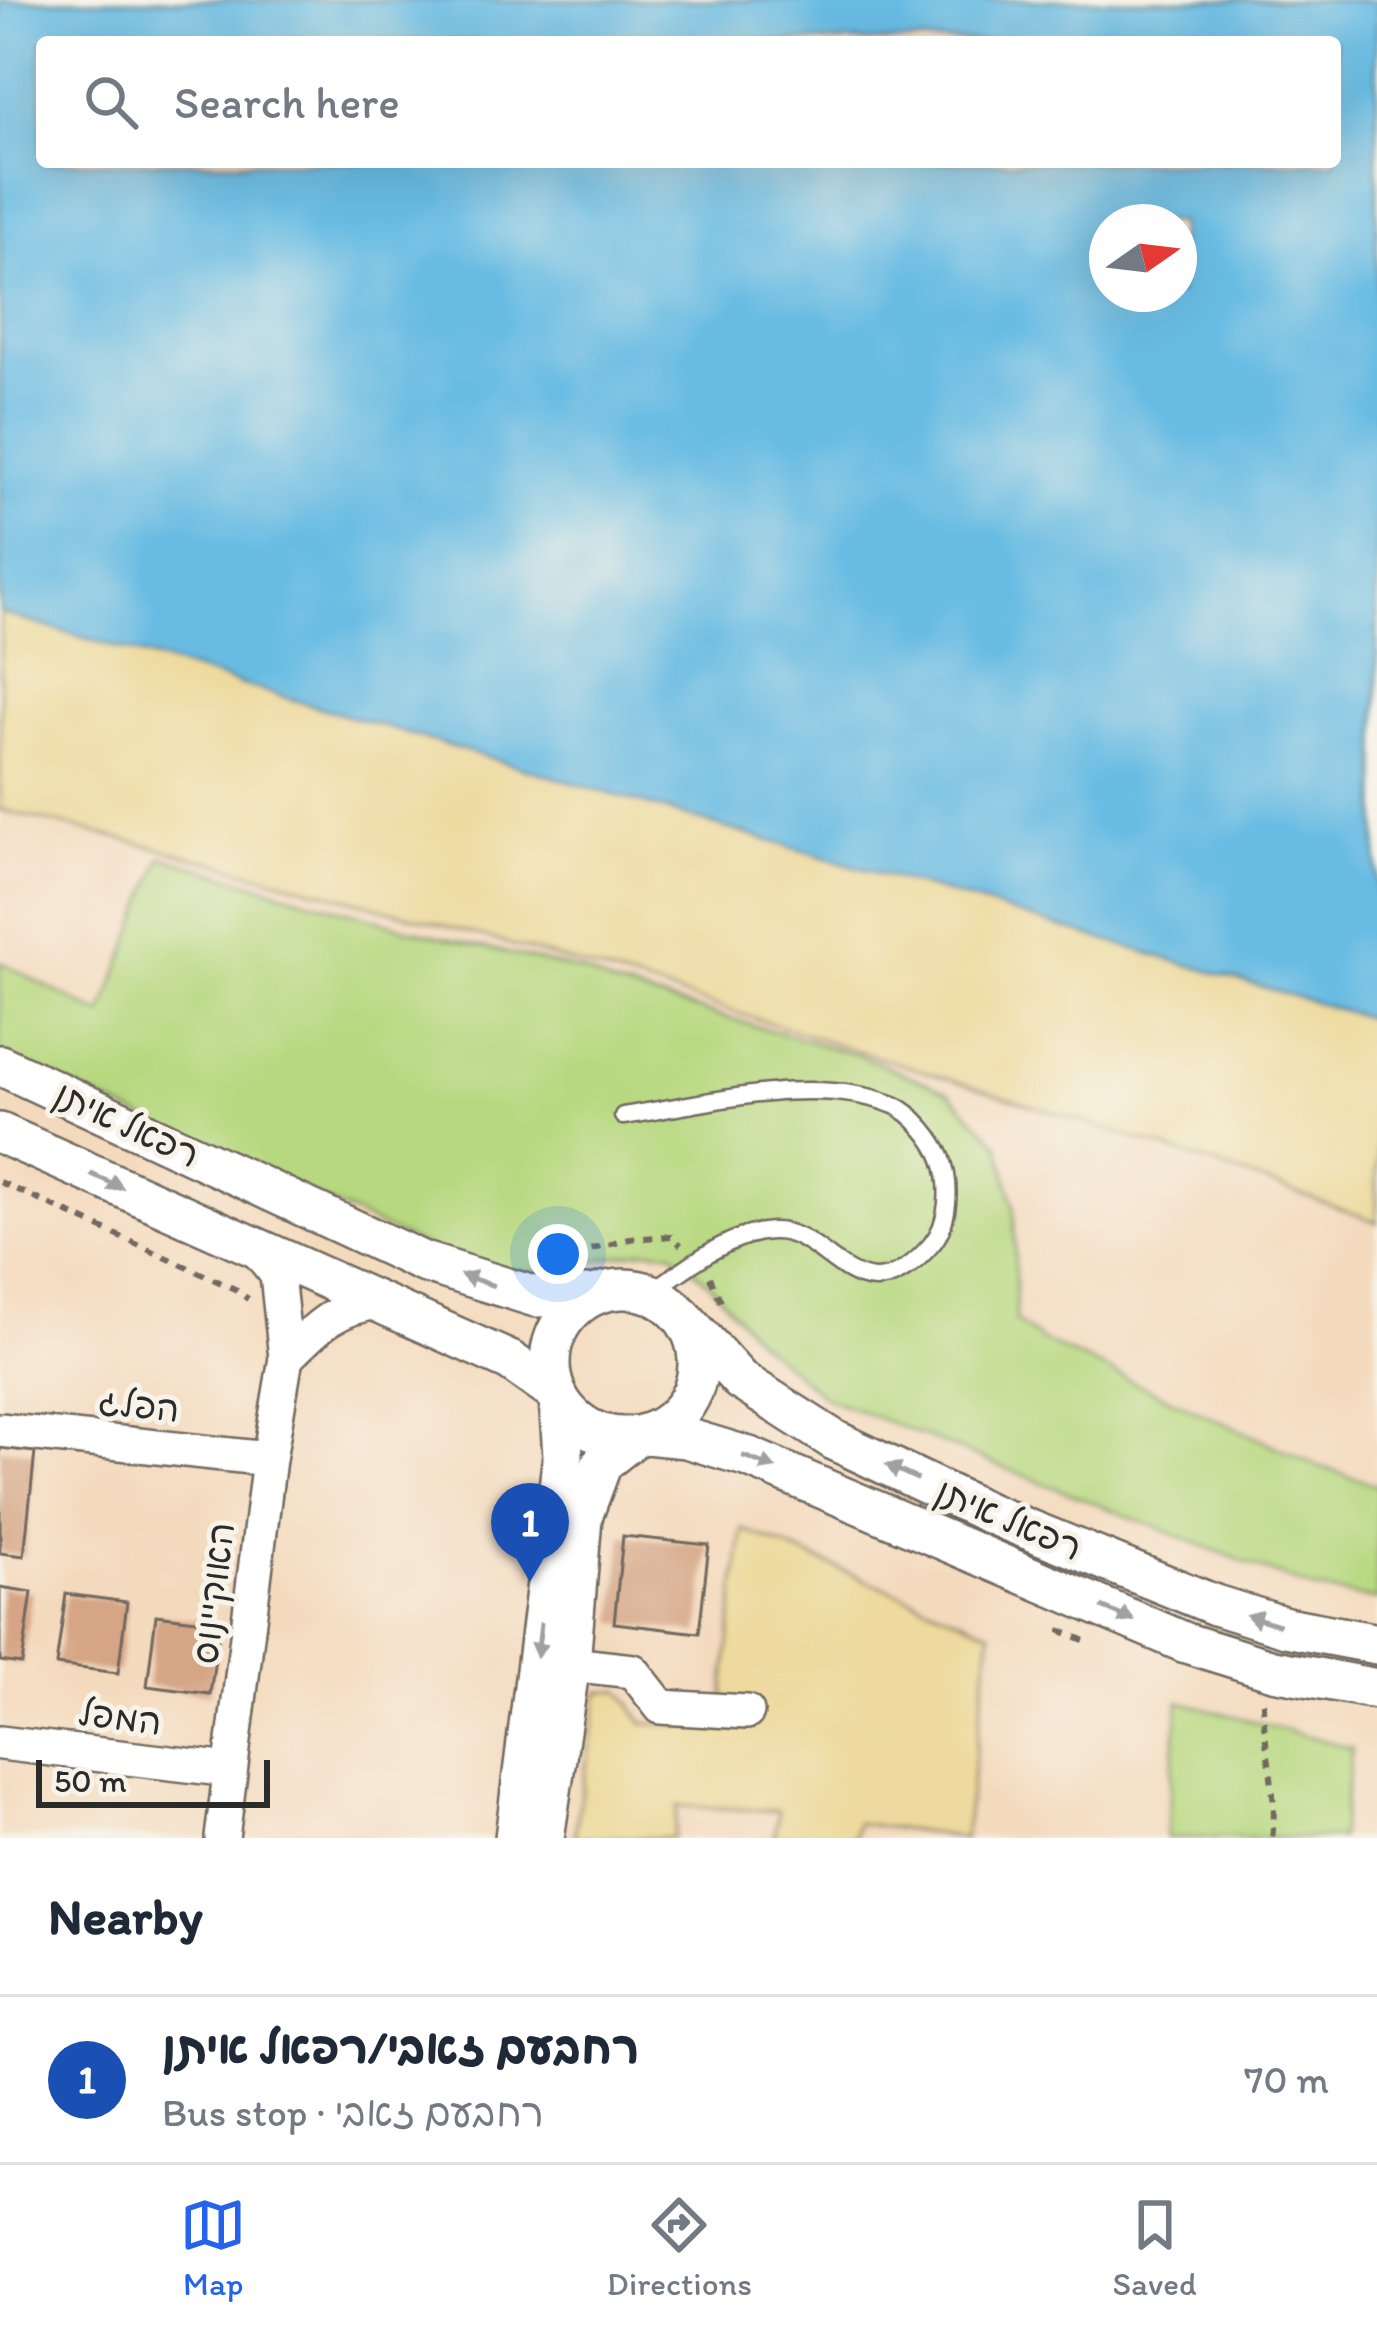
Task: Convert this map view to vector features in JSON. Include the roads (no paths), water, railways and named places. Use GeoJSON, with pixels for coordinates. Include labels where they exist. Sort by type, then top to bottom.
{"type":"FeatureCollection","features":[{"type":"Feature","properties":{"kind":"street","name":"רפאל איתן"},"geometry":{"type":"LineString","coordinates":[[0,1065],[424,1262],[536,1298],[591,1295]]}},
{"type":"Feature","properties":{"kind":"street","name":"רפאל איתן"},"geometry":{"type":"LineString","coordinates":[[0,1133],[510,1361],[558,1396]]}},
{"type":"Feature","properties":{"kind":"street","name":"האוקיינוס"},"geometry":{"type":"LineString","coordinates":[[222,1838],[286,1358],[277,1275],[257,1250]]}},
{"type":"Feature","properties":{"kind":"street"},"geometry":{"type":"LineString","coordinates":[[544,1838],[570,1664],[582,1517],[602,1463],[680,1412],[697,1379],[697,1348],[666,1305],[620,1288],[591,1295],[566,1316],[554,1338],[550,1371],[569,1414],[592,1430],[618,1437],[640,1435]]}},
{"type":"Feature","properties":{"kind":"street"},"geometry":{"type":"LineString","coordinates":[[286,1358],[327,1316],[380,1302]]}},
{"type":"Feature","properties":{"kind":"street","name":"רפאל איתן"},"geometry":{"type":"LineString","coordinates":[[666,1305],[740,1380],[834,1440],[988,1513],[1215,1605],[1286,1627],[1377,1643]]}},
{"type":"Feature","properties":{"kind":"street"},"geometry":{"type":"LineString","coordinates":[[515,1838],[562,1455],[558,1396]]}},
{"type":"Feature","properties":{"kind":"street","name":"הפלג"},"geometry":{"type":"LineString","coordinates":[[0,1430],[269,1459]]}},
{"type":"Feature","properties":{"kind":"street","name":"רפאל איתן"},"geometry":{"type":"LineString","coordinates":[[640,1435],[686,1438],[749,1457],[1186,1642],[1273,1670],[1377,1689]]}},
{"type":"Feature","properties":{"kind":"street"},"geometry":{"type":"LineString","coordinates":[[570,1664],[633,1672],[661,1707],[747,1712]]}},
{"type":"Feature","properties":{"kind":"street","name":"המפל"},"geometry":{"type":"LineString","coordinates":[[0,1743],[230,1770]]}},
{"type":"Feature","properties":{"kind":"lane"},"geometry":{"type":"LineString","coordinates":[[623,1116],[807,1090],[856,1092],[901,1108],[937,1146],[950,1182],[939,1236],[918,1260],[889,1276],[854,1277],[799,1235],[772,1231],[732,1241],[666,1305]]}},
{"type":"Feature","properties":{"kind":"water"},"geometry":{"type":"Polygon","coordinates":[[[0,0],[1377,0],[1377,1021],[0,613],[0,0]]]}},
{"type":"Feature","properties":{"kind":"place","name":"רחבעם זאבי/רפאל איתן"},"geometry":{"type":"Point","coordinates":[530,1582]}}]}
